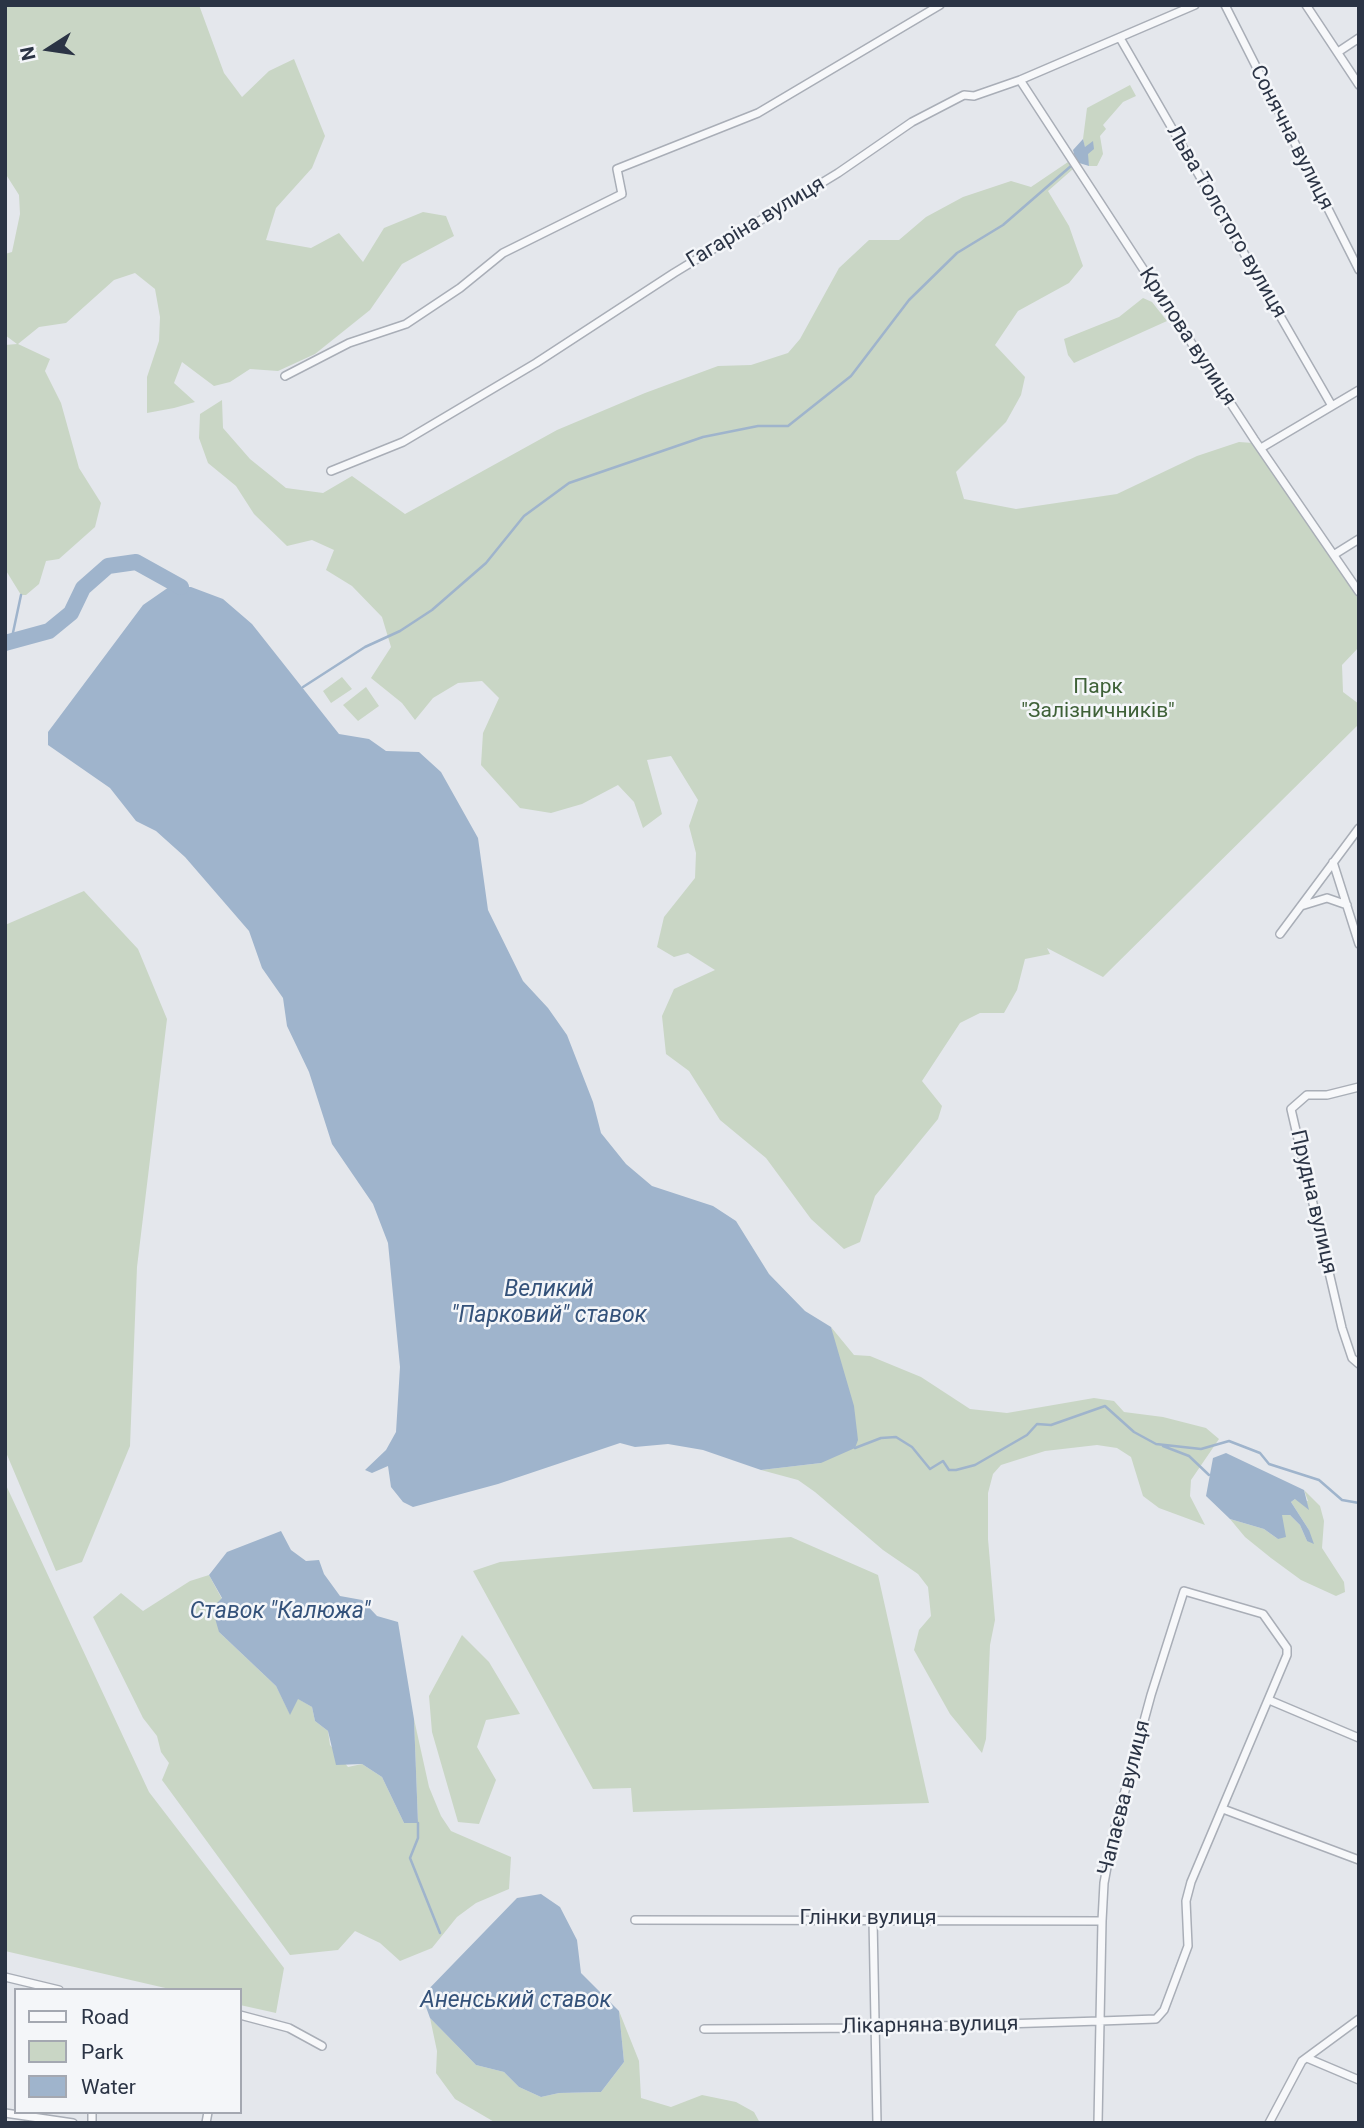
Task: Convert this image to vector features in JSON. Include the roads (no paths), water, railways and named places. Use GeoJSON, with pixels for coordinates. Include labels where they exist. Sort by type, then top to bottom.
{"type":"FeatureCollection","features":[{"type":"Feature","properties":{"kind":"street"},"geometry":{"type":"LineString","coordinates":[[285,376],[349,343],[406,324],[460,288],[503,253],[622,194],[617,169],[758,113],[940,5]]}},
{"type":"Feature","properties":{"kind":"street","name":"Гагаріна вулиця"},"geometry":{"type":"LineString","coordinates":[[331,471],[403,442],[536,363],[838,173],[912,122],[964,95],[974,96],[1020,80],[1195,5]]}},
{"type":"Feature","properties":{"kind":"street","name":"Сонячна вулиця"},"geometry":{"type":"LineString","coordinates":[[1225,5],[1359,270]]}},
{"type":"Feature","properties":{"kind":"street"},"geometry":{"type":"LineString","coordinates":[[1306,5],[1359,85]]}},
{"type":"Feature","properties":{"kind":"street","name":"Льва Толстого вулиця"},"geometry":{"type":"LineString","coordinates":[[1120,38],[1332,406]]}},
{"type":"Feature","properties":{"kind":"street"},"geometry":{"type":"LineString","coordinates":[[1338,52],[1359,38]]}},
{"type":"Feature","properties":{"kind":"street","name":"Крилова вулиця"},"geometry":{"type":"LineString","coordinates":[[1020,80],[1261,448],[1359,592]]}},
{"type":"Feature","properties":{"kind":"street"},"geometry":{"type":"LineString","coordinates":[[1261,448],[1359,390]]}},
{"type":"Feature","properties":{"kind":"street"},"geometry":{"type":"LineString","coordinates":[[1335,554],[1359,539]]}},
{"type":"Feature","properties":{"kind":"street"},"geometry":{"type":"LineString","coordinates":[[1280,934],[1359,828]]}},
{"type":"Feature","properties":{"kind":"street"},"geometry":{"type":"LineString","coordinates":[[1334,862],[1359,944]]}},
{"type":"Feature","properties":{"kind":"street"},"geometry":{"type":"LineString","coordinates":[[1300,906],[1327,898],[1347,905]]}},
{"type":"Feature","properties":{"kind":"street","name":"Прудна вулиця"},"geometry":{"type":"LineString","coordinates":[[1359,1087],[1326,1095],[1307,1095],[1291,1109],[1342,1328],[1352,1358],[1359,1364]]}},
{"type":"Feature","properties":{"kind":"street","name":"Чапаєва вулиця"},"geometry":{"type":"LineString","coordinates":[[1098,2123],[1104,1883],[1113,1835],[1151,1695],[1184,1591],[1264,1614],[1287,1648],[1269,1700]]}},
{"type":"Feature","properties":{"kind":"street"},"geometry":{"type":"LineString","coordinates":[[1359,1738],[1269,1700],[1223,1809],[1359,1860]]}},
{"type":"Feature","properties":{"kind":"street","name":"Лікарняна вулиця"},"geometry":{"type":"LineString","coordinates":[[704,2029],[873,2028],[1156,2019],[1164,2010],[1188,1947],[1186,1901],[1223,1809]]}},
{"type":"Feature","properties":{"kind":"street"},"geometry":{"type":"LineString","coordinates":[[873,1919],[873,2028],[877,2123]]}},
{"type":"Feature","properties":{"kind":"street","name":"Глінки вулиця"},"geometry":{"type":"LineString","coordinates":[[635,1920],[1102,1922]]}},
{"type":"Feature","properties":{"kind":"street"},"geometry":{"type":"LineString","coordinates":[[5,1977],[51,1988]]}},
{"type":"Feature","properties":{"kind":"street"},"geometry":{"type":"LineString","coordinates":[[242,2016],[289,2028],[322,2046]]}},
{"type":"Feature","properties":{"kind":"street"},"geometry":{"type":"LineString","coordinates":[[1269,2123],[1307,2058],[1359,2019]]}},
{"type":"Feature","properties":{"kind":"street"},"geometry":{"type":"LineString","coordinates":[[1307,2058],[1359,2080]]}},
{"type":"Feature","properties":{"kind":"street"},"geometry":{"type":"LineString","coordinates":[[5,2113],[73,2123]]}},
{"type":"Feature","properties":{"kind":"water"},"geometry":{"type":"Polygon","coordinates":[[[1083,139],[1085,147],[1093,141],[1094,149],[1088,154],[1089,166],[1076,162],[1073,150],[1083,139]]]}},
{"type":"Feature","properties":{"kind":"water","name":"Великий \"Парковий\" ставок"},"geometry":{"type":"Polygon","coordinates":[[[169,587],[191,587],[223,599],[252,624],[339,734],[369,739],[386,751],[419,752],[441,772],[478,838],[488,910],[523,981],[548,1008],[567,1035],[593,1102],[601,1133],[626,1164],[652,1186],[713,1206],[736,1221],[769,1274],[805,1311],[831,1327],[854,1406],[858,1440],[855,1448],[821,1463],[761,1470],[703,1450],[668,1444],[635,1447],[620,1443],[498,1484],[413,1507],[403,1502],[391,1487],[388,1466],[372,1473],[365,1470],[386,1450],[396,1432],[400,1367],[388,1243],[373,1204],[332,1144],[309,1072],[287,1026],[283,998],[262,968],[249,931],[185,857],[156,831],[136,821],[110,788],[48,745],[48,732],[143,605],[169,587]]]}},
{"type":"Feature","properties":{"kind":"water"},"geometry":{"type":"Polygon","coordinates":[[[1226,1453],[1304,1490],[1309,1510],[1295,1499],[1291,1502],[1309,1530],[1314,1544],[1307,1541],[1300,1525],[1290,1515],[1282,1515],[1286,1537],[1278,1539],[1264,1529],[1230,1519],[1206,1496],[1213,1458],[1226,1453]]]}},
{"type":"Feature","properties":{"kind":"water","name":"Ставок \"Калюжа\""},"geometry":{"type":"Polygon","coordinates":[[[281,1531],[291,1550],[306,1561],[319,1560],[324,1574],[340,1596],[362,1600],[377,1616],[398,1622],[414,1719],[418,1823],[404,1823],[382,1777],[362,1764],[336,1765],[328,1731],[315,1721],[312,1707],[298,1699],[290,1715],[276,1686],[219,1632],[212,1608],[222,1598],[209,1575],[227,1552],[281,1531]]]}},
{"type":"Feature","properties":{"kind":"water","name":"Аненський ставок"},"geometry":{"type":"Polygon","coordinates":[[[541,1894],[560,1907],[577,1940],[581,1973],[619,2011],[624,2062],[601,2092],[559,2093],[541,2097],[519,2087],[504,2072],[476,2065],[430,2018],[422,1996],[517,1898],[541,1894]]]}},
{"type":"Feature","properties":{"kind":"waterway"},"geometry":{"type":"LineString","coordinates":[[303,687],[365,647],[400,631],[432,610],[486,563],[524,516],[569,483],[703,437],[758,426],[788,426],[851,376],[909,300],[957,253],[1003,225],[1071,166]]}},
{"type":"Feature","properties":{"kind":"waterway"},"geometry":{"type":"LineString","coordinates":[[5,643],[49,631],[71,613],[83,588],[108,566],[136,562],[181,587]]}},
{"type":"Feature","properties":{"kind":"waterway"},"geometry":{"type":"LineString","coordinates":[[11,642],[21,595]]}},
{"type":"Feature","properties":{"kind":"waterway"},"geometry":{"type":"LineString","coordinates":[[855,1448],[881,1438],[896,1437],[912,1447],[930,1469],[943,1461],[949,1470],[956,1470],[975,1465],[1027,1435],[1037,1424],[1051,1425],[1105,1406],[1134,1432],[1156,1444],[1201,1449],[1229,1441],[1260,1453],[1269,1464],[1319,1480],[1342,1500],[1359,1503]]}},
{"type":"Feature","properties":{"kind":"waterway"},"geometry":{"type":"LineString","coordinates":[[1163,1446],[1189,1456],[1209,1475]]}},
{"type":"Feature","properties":{"kind":"waterway"},"geometry":{"type":"LineString","coordinates":[[418,1823],[418,1838],[410,1858],[440,1933]]}},
{"type":"Feature","properties":{"kind":"park label","name":"Парк \"Залізничників\""},"geometry":{"type":"Point","coordinates":[1098,700]}}]}
